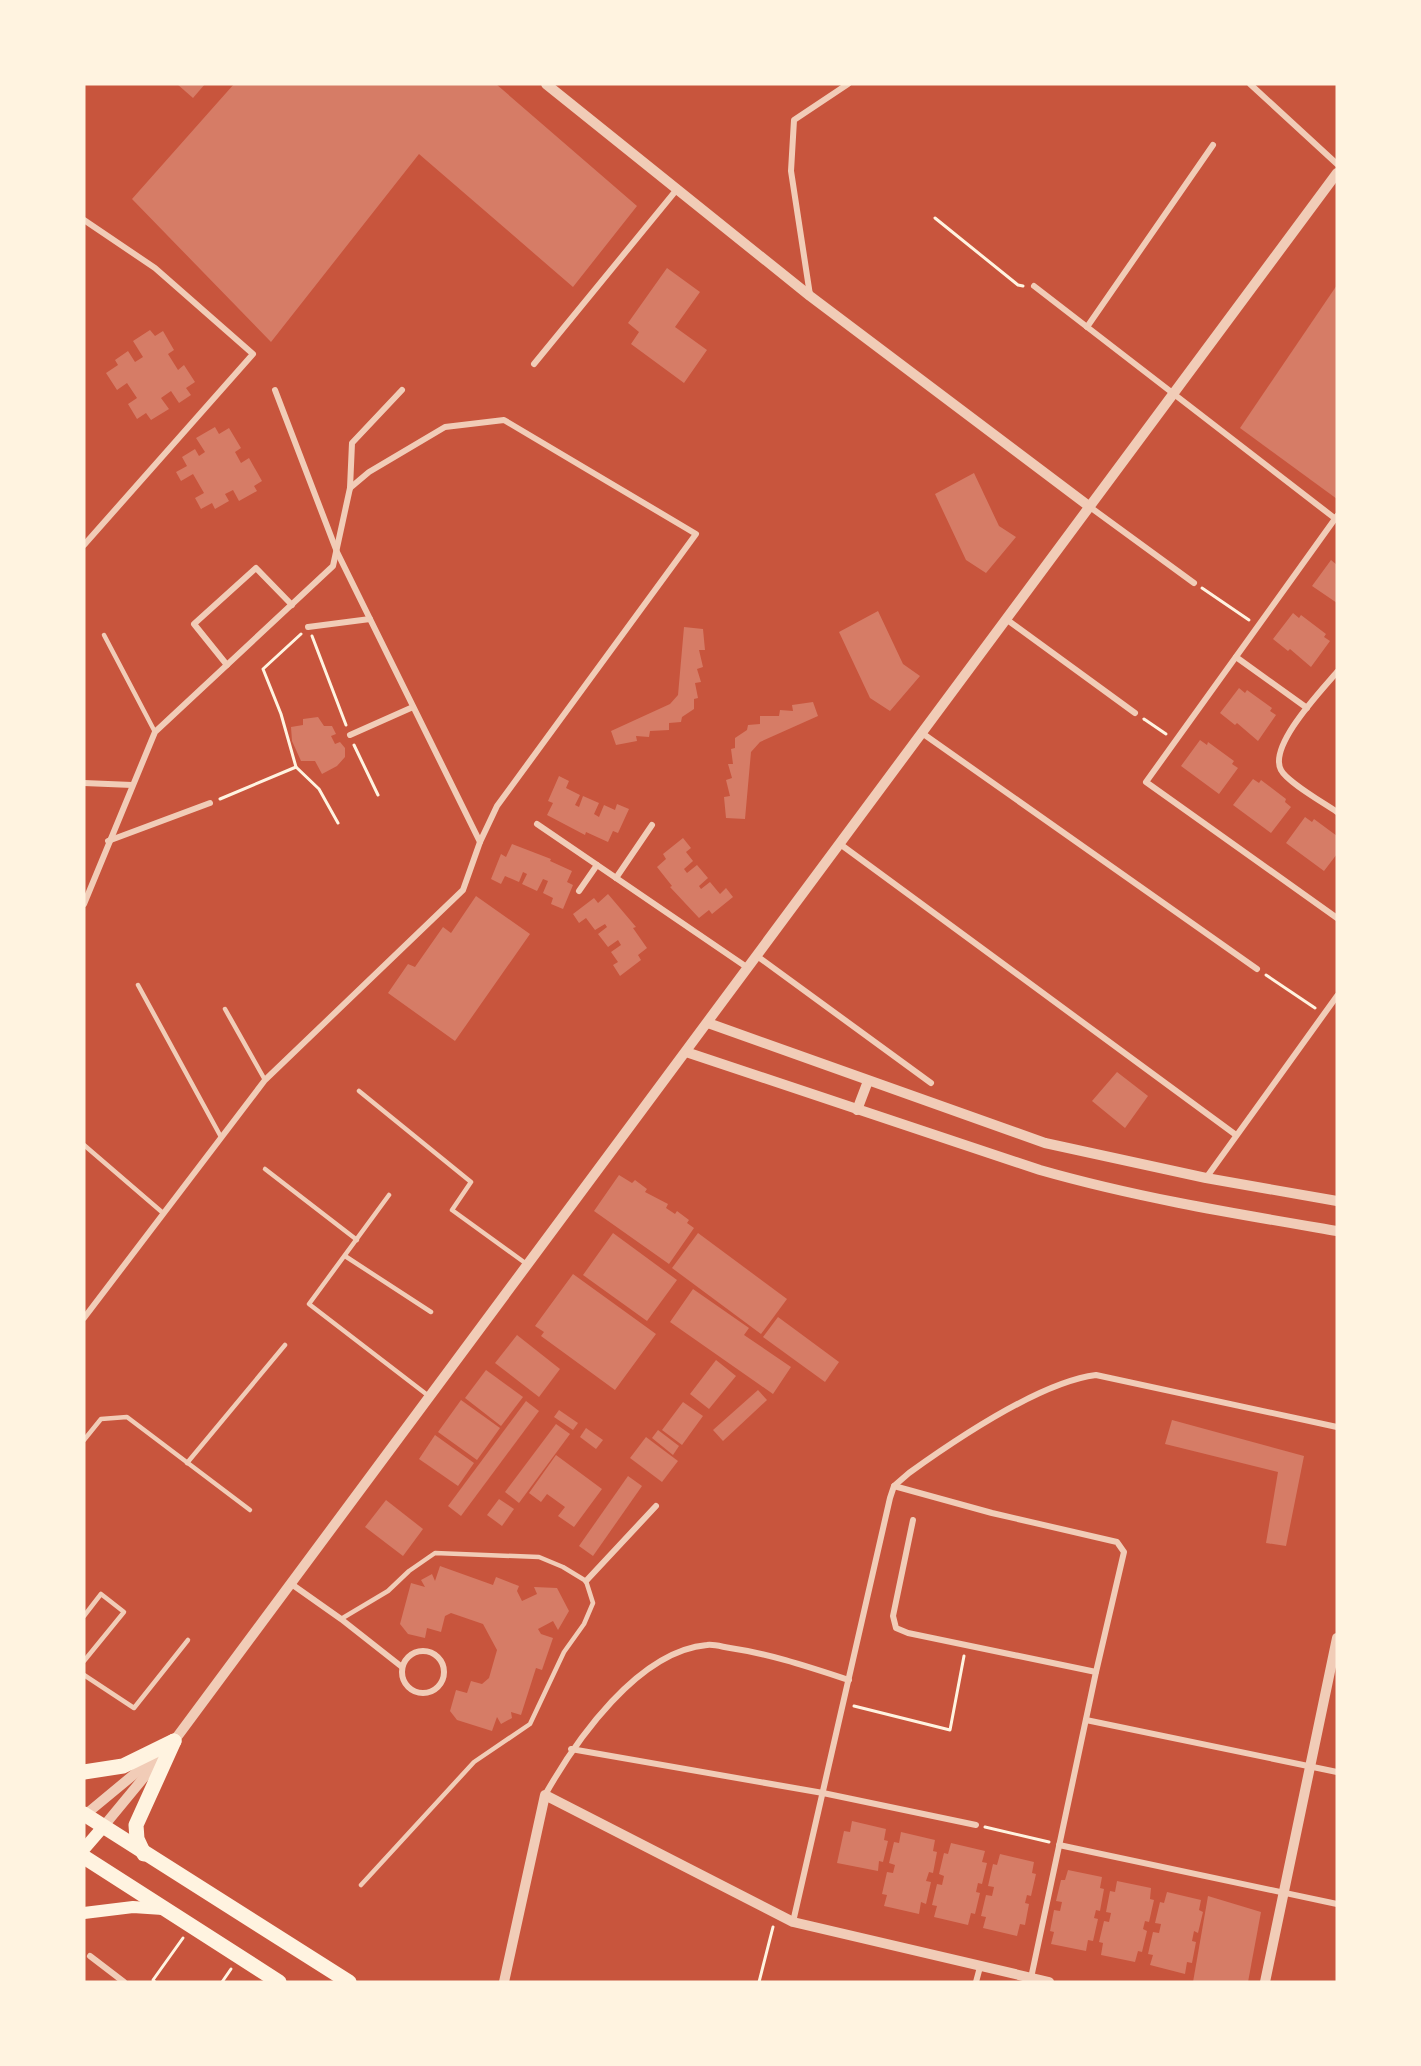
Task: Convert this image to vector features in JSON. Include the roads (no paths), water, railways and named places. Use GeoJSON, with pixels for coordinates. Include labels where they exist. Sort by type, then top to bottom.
{"type":"FeatureCollection","features":[{"type":"Feature","properties":{"kind":"main road"},"geometry":{"type":"LineString","coordinates":[[84,1772],[123,1766],[174,1741]]}},
{"type":"Feature","properties":{"kind":"main road"},"geometry":{"type":"LineString","coordinates":[[144,1854],[137,1839],[136,1826],[174,1741]]}},
{"type":"Feature","properties":{"kind":"main road"},"geometry":{"type":"LineString","coordinates":[[84,1815],[349,1982]]}},
{"type":"Feature","properties":{"kind":"main road"},"geometry":{"type":"LineString","coordinates":[[84,1849],[103,1827]]}},
{"type":"Feature","properties":{"kind":"main road"},"geometry":{"type":"LineString","coordinates":[[84,1857],[279,1982]]}},
{"type":"Feature","properties":{"kind":"main road"},"geometry":{"type":"LineString","coordinates":[[84,1913],[133,1907],[163,1909]]}},
{"type":"Feature","properties":{"kind":"street"},"geometry":{"type":"LineString","coordinates":[[546,84],[810,296],[1089,507],[1194,583]]}},
{"type":"Feature","properties":{"kind":"street"},"geometry":{"type":"LineString","coordinates":[[810,296],[791,171],[794,120],[849,84]]}},
{"type":"Feature","properties":{"kind":"street"},"geometry":{"type":"LineString","coordinates":[[1250,84],[1337,164]]}},
{"type":"Feature","properties":{"kind":"street"},"geometry":{"type":"LineString","coordinates":[[1087,327],[1213,145]]}},
{"type":"Feature","properties":{"kind":"street"},"geometry":{"type":"LineString","coordinates":[[103,1827],[174,1741],[1337,173]]}},
{"type":"Feature","properties":{"kind":"street"},"geometry":{"type":"LineString","coordinates":[[534,364],[678,188]]}},
{"type":"Feature","properties":{"kind":"street"},"geometry":{"type":"LineString","coordinates":[[84,220],[154,268],[253,354],[84,545]]}},
{"type":"Feature","properties":{"kind":"street"},"geometry":{"type":"LineString","coordinates":[[1034,286],[1336,518],[1146,782],[1337,918]]}},
{"type":"Feature","properties":{"kind":"street"},"geometry":{"type":"LineString","coordinates":[[275,390],[336,552],[480,842]]}},
{"type":"Feature","properties":{"kind":"street"},"geometry":{"type":"LineString","coordinates":[[84,904],[108,841],[155,732],[333,566],[350,488],[352,443],[402,390]]}},
{"type":"Feature","properties":{"kind":"street"},"geometry":{"type":"LineString","coordinates":[[84,1318],[265,1080],[463,890],[480,842],[497,806],[696,534],[504,420],[446,427],[369,471],[350,488]]}},
{"type":"Feature","properties":{"kind":"street"},"geometry":{"type":"LineString","coordinates":[[227,665],[194,624],[256,568],[292,605]]}},
{"type":"Feature","properties":{"kind":"street"},"geometry":{"type":"LineString","coordinates":[[1006,619],[1135,712]]}},
{"type":"Feature","properties":{"kind":"street"},"geometry":{"type":"LineString","coordinates":[[308,627],[370,620]]}},
{"type":"Feature","properties":{"kind":"street"},"geometry":{"type":"LineString","coordinates":[[1236,657],[1307,708]]}},
{"type":"Feature","properties":{"kind":"street"},"geometry":{"type":"LineString","coordinates":[[1337,672],[1307,708],[1279,749],[1277,760],[1282,772],[1337,812]]}},
{"type":"Feature","properties":{"kind":"street"},"geometry":{"type":"LineString","coordinates":[[350,735],[413,707]]}},
{"type":"Feature","properties":{"kind":"street"},"geometry":{"type":"LineString","coordinates":[[922,733],[1257,969]]}},
{"type":"Feature","properties":{"kind":"street"},"geometry":{"type":"LineString","coordinates":[[84,783],[132,785]]}},
{"type":"Feature","properties":{"kind":"street"},"geometry":{"type":"LineString","coordinates":[[108,841],[210,803]]}},
{"type":"Feature","properties":{"kind":"street"},"geometry":{"type":"LineString","coordinates":[[537,824],[748,969]]}},
{"type":"Feature","properties":{"kind":"street"},"geometry":{"type":"LineString","coordinates":[[616,878],[652,825]]}},
{"type":"Feature","properties":{"kind":"street"},"geometry":{"type":"LineString","coordinates":[[840,844],[1236,1135]]}},
{"type":"Feature","properties":{"kind":"street"},"geometry":{"type":"LineString","coordinates":[[579,891],[597,865]]}},
{"type":"Feature","properties":{"kind":"street"},"geometry":{"type":"LineString","coordinates":[[757,956],[931,1083]]}},
{"type":"Feature","properties":{"kind":"street"},"geometry":{"type":"LineString","coordinates":[[1206,1179],[1337,996]]}},
{"type":"Feature","properties":{"kind":"street"},"geometry":{"type":"LineString","coordinates":[[708,1023],[1045,1143],[1206,1179],[1337,1200]]}},
{"type":"Feature","properties":{"kind":"street"},"geometry":{"type":"LineString","coordinates":[[686,1052],[1095,1186],[1184,1205],[1337,1231]]}},
{"type":"Feature","properties":{"kind":"street"},"geometry":{"type":"LineString","coordinates":[[858,1110],[868,1081]]}},
{"type":"Feature","properties":{"kind":"street"},"geometry":{"type":"LineString","coordinates":[[793,1922],[894,1486],[929,1458],[1012,1408],[1079,1377],[1096,1375],[1112,1378],[1337,1427]]}},
{"type":"Feature","properties":{"kind":"street"},"geometry":{"type":"LineString","coordinates":[[894,1486],[1122,1546],[1124,1552],[1031,1978]]}},
{"type":"Feature","properties":{"kind":"street"},"geometry":{"type":"LineString","coordinates":[[586,1581],[656,1506]]}},
{"type":"Feature","properties":{"kind":"street"},"geometry":{"type":"LineString","coordinates":[[913,1520],[893,1617],[896,1628],[1096,1672]]}},
{"type":"Feature","properties":{"kind":"street"},"geometry":{"type":"LineString","coordinates":[[290,1584],[342,1619],[402,1667],[404,1680],[420,1692],[438,1686],[444,1673],[440,1660],[435,1655],[422,1651],[410,1655],[402,1667]]}},
{"type":"Feature","properties":{"kind":"street"},"geometry":{"type":"LineString","coordinates":[[1265,1982],[1308,1766],[1337,1638]]}},
{"type":"Feature","properties":{"kind":"street"},"geometry":{"type":"LineString","coordinates":[[504,1982],[545,1795],[571,1749],[619,1693],[669,1657],[707,1645],[763,1653],[849,1680]]}},
{"type":"Feature","properties":{"kind":"street"},"geometry":{"type":"LineString","coordinates":[[1086,1720],[1337,1772]]}},
{"type":"Feature","properties":{"kind":"street"},"geometry":{"type":"LineString","coordinates":[[84,1815],[174,1741]]}},
{"type":"Feature","properties":{"kind":"street"},"geometry":{"type":"LineString","coordinates":[[571,1749],[823,1793],[976,1825]]}},
{"type":"Feature","properties":{"kind":"street"},"geometry":{"type":"LineString","coordinates":[[545,1795],[793,1922],[1049,1982]]}},
{"type":"Feature","properties":{"kind":"street"},"geometry":{"type":"LineString","coordinates":[[1059,1845],[1337,1904]]}},
{"type":"Feature","properties":{"kind":"street"},"geometry":{"type":"LineString","coordinates":[[90,1956],[124,1982]]}},
{"type":"Feature","properties":{"kind":"street"},"geometry":{"type":"LineString","coordinates":[[976,1982],[980,1967]]}},
{"type":"Feature","properties":{"kind":"lane"},"geometry":{"type":"LineString","coordinates":[[104,635],[155,732]]}},
{"type":"Feature","properties":{"kind":"lane"},"geometry":{"type":"LineString","coordinates":[[138,985],[221,1137]]}},
{"type":"Feature","properties":{"kind":"lane"},"geometry":{"type":"LineString","coordinates":[[225,1009],[265,1080]]}},
{"type":"Feature","properties":{"kind":"lane"},"geometry":{"type":"LineString","coordinates":[[359,1091],[471,1182],[452,1210],[528,1264]]}},
{"type":"Feature","properties":{"kind":"lane"},"geometry":{"type":"LineString","coordinates":[[84,1145],[163,1212]]}},
{"type":"Feature","properties":{"kind":"lane"},"geometry":{"type":"LineString","coordinates":[[265,1169],[357,1240]]}},
{"type":"Feature","properties":{"kind":"lane"},"geometry":{"type":"LineString","coordinates":[[389,1195],[309,1304],[430,1397]]}},
{"type":"Feature","properties":{"kind":"lane"},"geometry":{"type":"LineString","coordinates":[[345,1256],[431,1312]]}},
{"type":"Feature","properties":{"kind":"lane"},"geometry":{"type":"LineString","coordinates":[[187,1463],[285,1345]]}},
{"type":"Feature","properties":{"kind":"lane"},"geometry":{"type":"LineString","coordinates":[[84,1440],[101,1419],[127,1417],[250,1510]]}},
{"type":"Feature","properties":{"kind":"lane"},"geometry":{"type":"LineString","coordinates":[[342,1619],[388,1591],[409,1571],[435,1553],[539,1557],[563,1566],[586,1581],[593,1603],[584,1624],[564,1652],[530,1724],[474,1762],[361,1885]]}},
{"type":"Feature","properties":{"kind":"lane"},"geometry":{"type":"LineString","coordinates":[[84,1616],[100,1594],[124,1612],[84,1661]]}},
{"type":"Feature","properties":{"kind":"lane"},"geometry":{"type":"LineString","coordinates":[[84,1675],[134,1708],[188,1640]]}}]}
